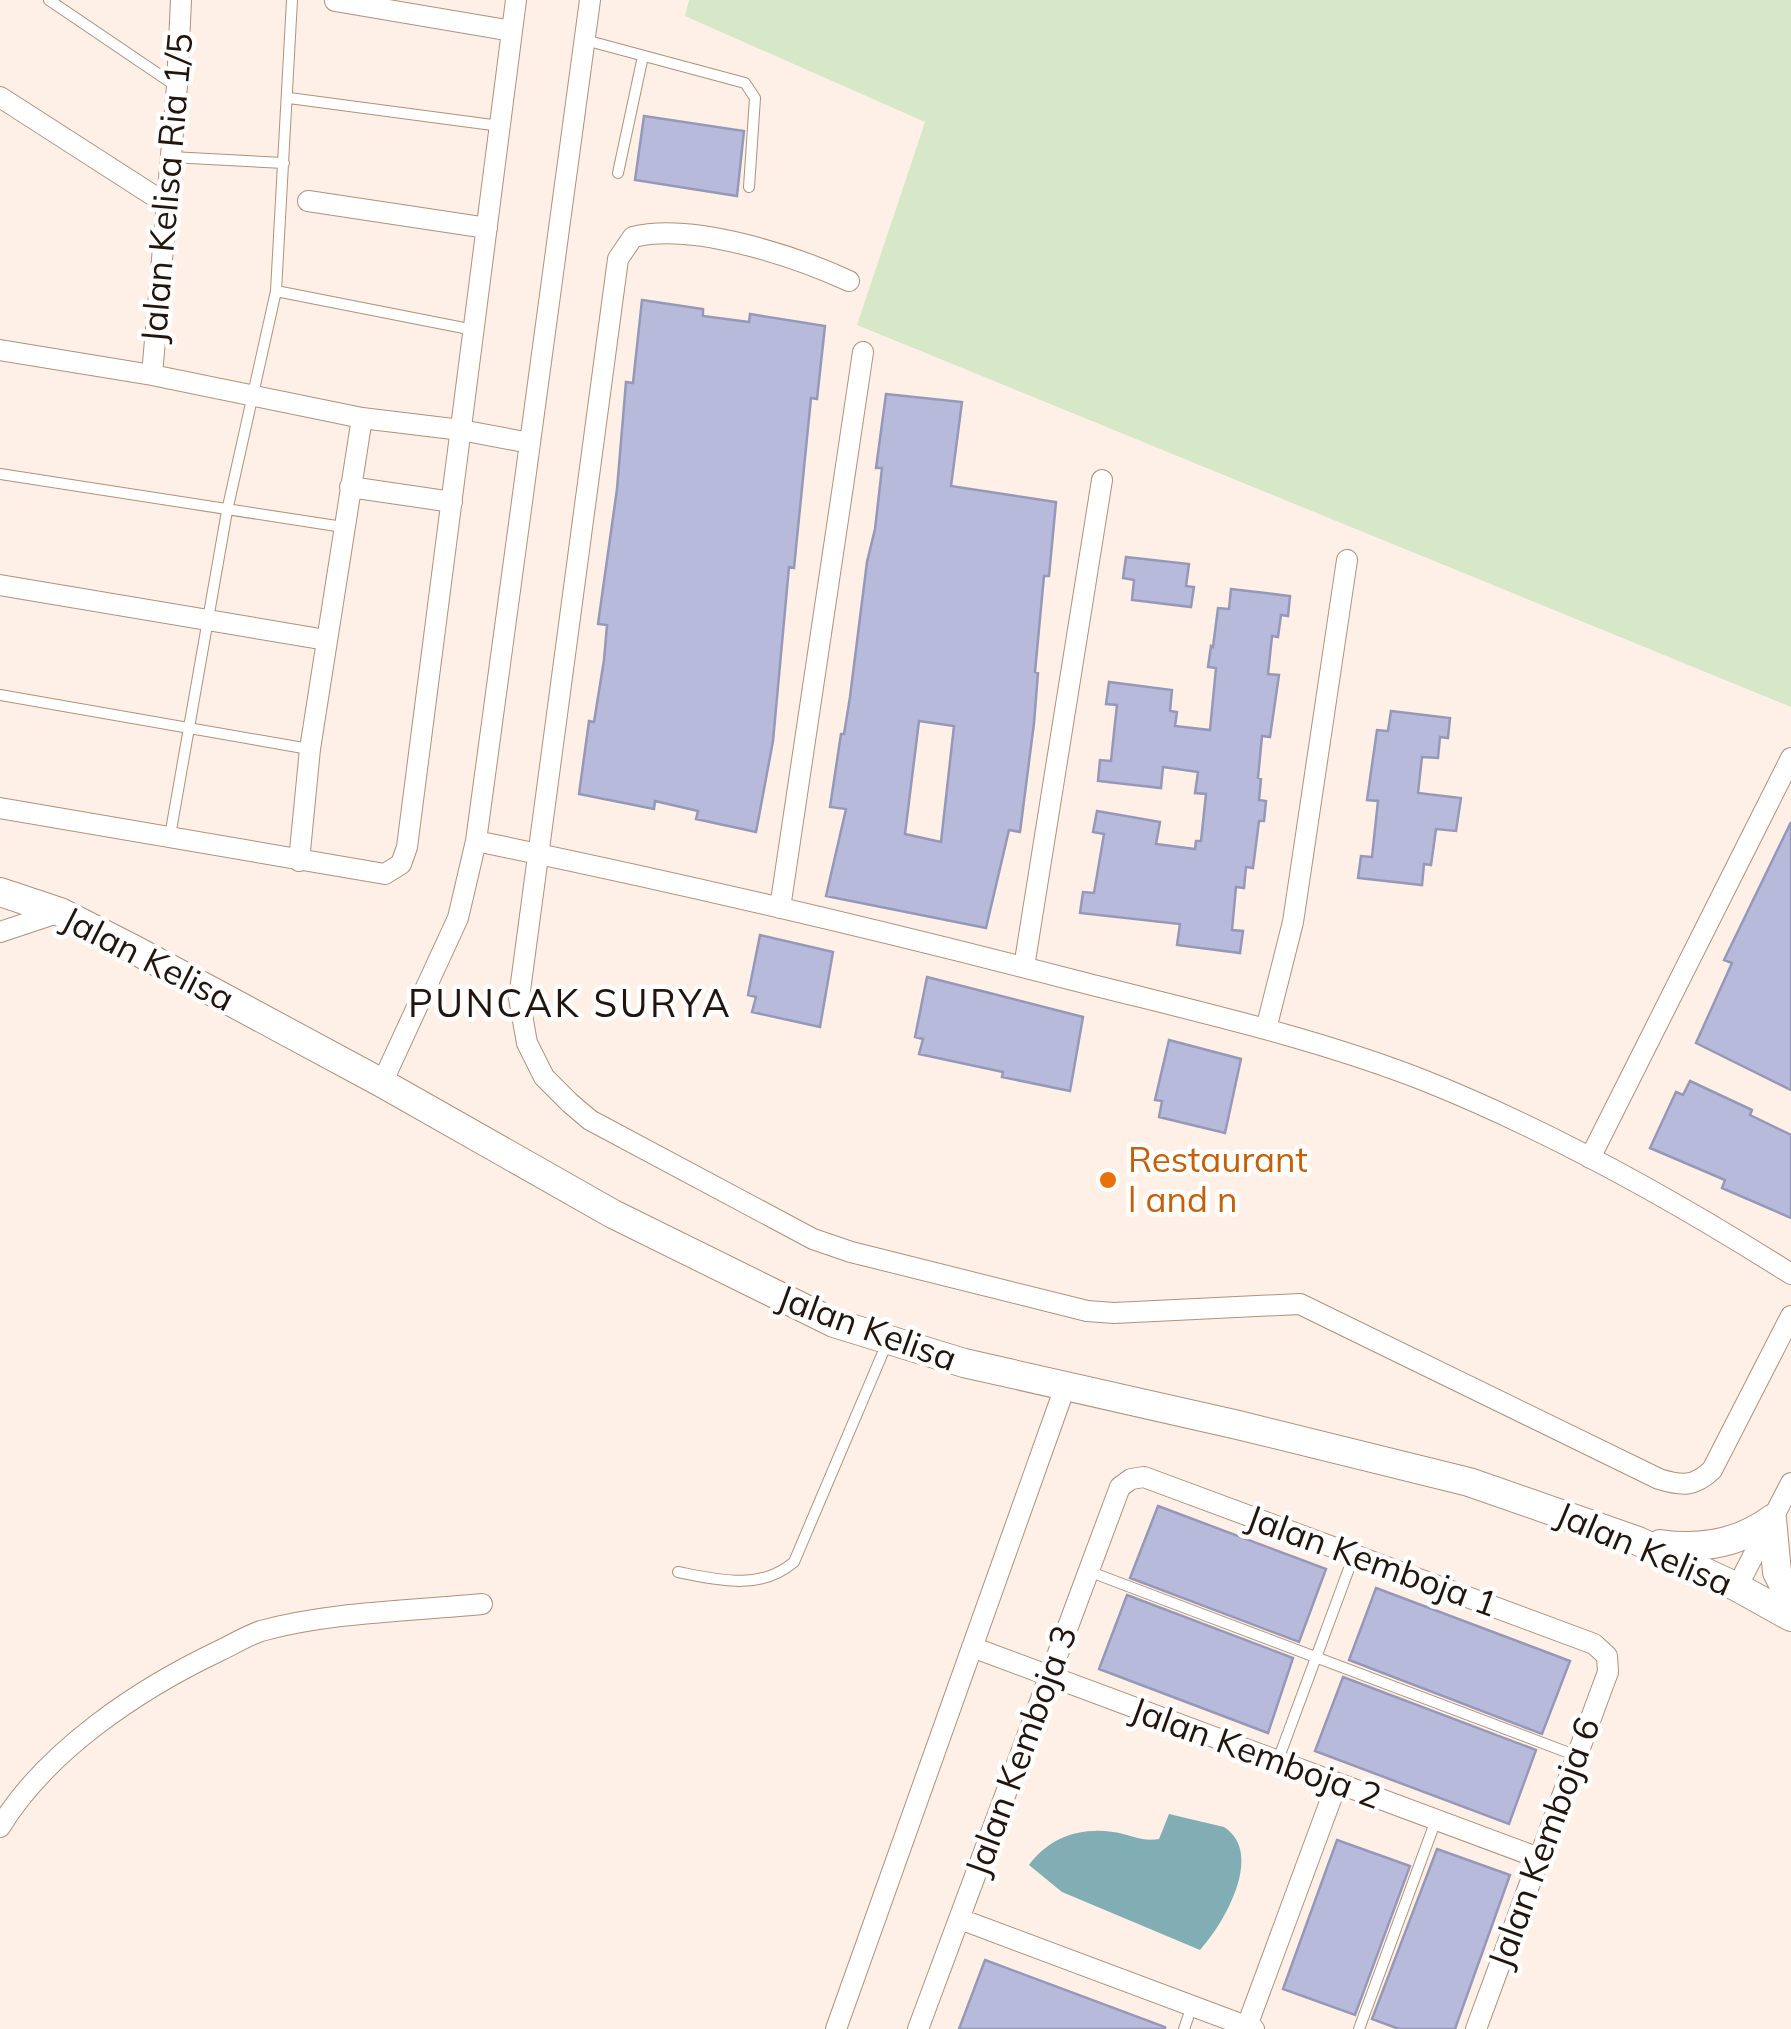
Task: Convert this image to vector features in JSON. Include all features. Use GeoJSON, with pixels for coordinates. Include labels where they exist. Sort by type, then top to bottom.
{"type":"FeatureCollection","features":[{"type":"Feature","properties":{"kind":"main road","name":"Jalan Kelisa"},"geometry":{"type":"LineString","coordinates":[[0,892],[60,912],[382,1083],[613,1214],[801,1310],[888,1342],[1469,1482],[1638,1541],[1791,1617]]}},
{"type":"Feature","properties":{"kind":"main road"},"geometry":{"type":"LineString","coordinates":[[1638,1541],[1714,1546],[1756,1530],[1772,1519],[1777,1572],[1791,1600]]}},
{"type":"Feature","properties":{"kind":"street","name":"Jalan Kelisa Ria 1/5"},"geometry":{"type":"LineString","coordinates":[[152,375],[181,0]]}},
{"type":"Feature","properties":{"kind":"street"},"geometry":{"type":"LineString","coordinates":[[335,0],[512,31]]}},
{"type":"Feature","properties":{"kind":"street"},"geometry":{"type":"LineString","coordinates":[[0,808],[385,874],[401,864],[407,847],[516,0]]}},
{"type":"Feature","properties":{"kind":"street"},"geometry":{"type":"LineString","coordinates":[[382,1083],[458,918],[476,841],[590,0]]}},
{"type":"Feature","properties":{"kind":"street"},"geometry":{"type":"LineString","coordinates":[[0,97],[168,205]]}},
{"type":"Feature","properties":{"kind":"street"},"geometry":{"type":"LineString","coordinates":[[308,201],[487,228]]}},
{"type":"Feature","properties":{"kind":"street"},"geometry":{"type":"LineString","coordinates":[[849,282],[801,259],[678,234],[652,232],[633,237],[618,259],[519,998],[527,1043],[544,1076],[590,1120],[812,1239],[1086,1311],[1300,1304],[1680,1486],[1699,1482],[1712,1470],[1791,1316]]}},
{"type":"Feature","properties":{"kind":"street"},"geometry":{"type":"LineString","coordinates":[[0,350],[152,375],[362,418],[461,430],[530,444]]}},
{"type":"Feature","properties":{"kind":"street"},"geometry":{"type":"LineString","coordinates":[[780,908],[863,352]]}},
{"type":"Feature","properties":{"kind":"street"},"geometry":{"type":"LineString","coordinates":[[298,861],[310,749],[362,418]]}},
{"type":"Feature","properties":{"kind":"street"},"geometry":{"type":"LineString","coordinates":[[1024,967],[1102,480]]}},
{"type":"Feature","properties":{"kind":"street"},"geometry":{"type":"LineString","coordinates":[[350,487],[452,502]]}},
{"type":"Feature","properties":{"kind":"street"},"geometry":{"type":"LineString","coordinates":[[1266,1029],[1293,922],[1347,560]]}},
{"type":"Feature","properties":{"kind":"street"},"geometry":{"type":"LineString","coordinates":[[0,586],[326,640]]}},
{"type":"Feature","properties":{"kind":"street"},"geometry":{"type":"LineString","coordinates":[[1590,1158],[1791,758]]}},
{"type":"Feature","properties":{"kind":"street"},"geometry":{"type":"LineString","coordinates":[[476,841],[1024,967],[1266,1029],[1421,1079],[1590,1158],[1723,1230],[1791,1274]]}},
{"type":"Feature","properties":{"kind":"street"},"geometry":{"type":"LineString","coordinates":[[0,932],[60,912]]}},
{"type":"Feature","properties":{"kind":"street"},"geometry":{"type":"LineString","coordinates":[[836,2029],[1065,1387]]}},
{"type":"Feature","properties":{"kind":"street","name":"Jalan Kemboja 1"},"geometry":{"type":"LineString","coordinates":[[1131,1479],[1144,1477],[1355,1554],[1594,1644],[1607,1656]]}},
{"type":"Feature","properties":{"kind":"street","name":"Jalan Kemboja 3"},"geometry":{"type":"LineString","coordinates":[[920,2028],[1087,1570],[1120,1487],[1131,1479]]}},
{"type":"Feature","properties":{"kind":"street"},"geometry":{"type":"LineString","coordinates":[[1737,1587],[1791,1483]]}},
{"type":"Feature","properties":{"kind":"street"},"geometry":{"type":"LineString","coordinates":[[0,1827],[82,1734],[170,1675],[259,1632],[320,1620],[482,1604]]}},
{"type":"Feature","properties":{"kind":"street","name":"Jalan Kemboja 2"},"geometry":{"type":"LineString","coordinates":[[972,1648],[1539,1858]]}},
{"type":"Feature","properties":{"kind":"street","name":"Jalan Kemboja 6"},"geometry":{"type":"LineString","coordinates":[[1476,2029],[1608,1672],[1607,1656]]}},
{"type":"Feature","properties":{"kind":"street"},"geometry":{"type":"LineString","coordinates":[[960,1920],[1250,2028],[1337,1783]]}},
{"type":"Feature","properties":{"kind":"lane"},"geometry":{"type":"LineString","coordinates":[[49,0],[177,86]]}},
{"type":"Feature","properties":{"kind":"lane"},"geometry":{"type":"LineString","coordinates":[[170,836],[227,511],[276,291],[292,0]]}},
{"type":"Feature","properties":{"kind":"lane"},"geometry":{"type":"LineString","coordinates":[[585,40],[744,84],[756,98],[749,187]]}},
{"type":"Feature","properties":{"kind":"lane"},"geometry":{"type":"LineString","coordinates":[[618,173],[642,56]]}},
{"type":"Feature","properties":{"kind":"lane"},"geometry":{"type":"LineString","coordinates":[[289,98],[500,126]]}},
{"type":"Feature","properties":{"kind":"lane"},"geometry":{"type":"LineString","coordinates":[[171,157],[284,163]]}},
{"type":"Feature","properties":{"kind":"lane"},"geometry":{"type":"LineString","coordinates":[[276,291],[474,330]]}},
{"type":"Feature","properties":{"kind":"lane"},"geometry":{"type":"LineString","coordinates":[[0,474],[344,527]]}},
{"type":"Feature","properties":{"kind":"lane"},"geometry":{"type":"LineString","coordinates":[[0,695],[310,749]]}},
{"type":"Feature","properties":{"kind":"lane"},"geometry":{"type":"LineString","coordinates":[[678,1572],[718,1580],[755,1581],[772,1578],[794,1562],[888,1342]]}},
{"type":"Feature","properties":{"kind":"lane"},"geometry":{"type":"LineString","coordinates":[[1278,1760],[1355,1554]]}},
{"type":"Feature","properties":{"kind":"lane"},"geometry":{"type":"LineString","coordinates":[[1087,1570],[1577,1756]]}},
{"type":"Feature","properties":{"kind":"lane"},"geometry":{"type":"LineString","coordinates":[[1359,2029],[1436,1820]]}},
{"type":"Feature","properties":{"kind":"lane"},"geometry":{"type":"LineString","coordinates":[[1184,2029],[1192,2006]]}},
{"type":"Feature","properties":{"kind":"green space"},"geometry":{"type":"Polygon","coordinates":[[[689,0],[1791,0],[1791,707],[857,325],[925,122],[685,16],[689,0]]]}},
{"type":"Feature","properties":{"kind":"water"},"geometry":{"type":"Polygon","coordinates":[[[1169,1814],[1224,1827],[1236,1839],[1241,1854],[1241,1870],[1229,1907],[1200,1950],[1062,1892],[1029,1865],[1055,1841],[1077,1833],[1100,1831],[1159,1839],[1169,1814]]]}},
{"type":"Feature","properties":{"kind":"building"},"geometry":{"type":"Polygon","coordinates":[[[644,116],[744,131],[737,196],[635,180],[644,116]]]}},
{"type":"Feature","properties":{"kind":"building"},"geometry":{"type":"Polygon","coordinates":[[[642,300],[703,309],[703,316],[749,322],[750,314],[825,326],[817,399],[811,398],[794,568],[789,567],[773,741],[756,832],[696,819],[698,811],[655,801],[654,809],[579,794],[589,721],[594,722],[604,660],[607,625],[598,624],[617,489],[626,382],[633,383],[642,300]]]}},
{"type":"Feature","properties":{"kind":"building"},"geometry":{"type":"Polygon","coordinates":[[[886,394],[962,402],[951,486],[1056,502],[1049,576],[1044,576],[1034,723],[1020,832],[1009,830],[986,928],[826,896],[846,809],[830,807],[875,529],[882,468],[876,468],[886,394]],[[919,721],[905,834],[941,842],[954,726],[919,721]]]}},
{"type":"Feature","properties":{"kind":"building"},"geometry":{"type":"Polygon","coordinates":[[[1126,557],[1189,564],[1186,586],[1194,587],[1191,607],[1132,600],[1134,580],[1123,578],[1126,557]]]}},
{"type":"Feature","properties":{"kind":"building"},"geometry":{"type":"Polygon","coordinates":[[[1231,589],[1290,596],[1288,616],[1281,615],[1278,637],[1272,636],[1268,674],[1279,675],[1270,737],[1262,736],[1258,778],[1259,800],[1266,801],[1264,821],[1259,821],[1253,868],[1246,867],[1244,888],[1236,887],[1232,930],[1243,931],[1240,953],[1177,945],[1180,924],[1080,913],[1083,892],[1094,893],[1104,834],[1093,832],[1097,811],[1160,822],[1156,844],[1195,849],[1196,841],[1201,841],[1206,794],[1195,793],[1198,772],[1163,767],[1161,788],[1098,781],[1100,760],[1111,761],[1117,705],[1106,704],[1109,682],[1172,690],[1170,711],[1177,712],[1175,726],[1210,730],[1216,668],[1208,667],[1211,646],[1218,608],[1229,609],[1231,589]]]}},
{"type":"Feature","properties":{"kind":"building"},"geometry":{"type":"Polygon","coordinates":[[[1391,711],[1450,718],[1448,738],[1440,737],[1438,758],[1422,757],[1418,793],[1461,798],[1456,831],[1436,829],[1431,865],[1424,864],[1422,885],[1358,878],[1361,856],[1372,857],[1378,801],[1367,800],[1377,730],[1388,731],[1391,711]]]}},
{"type":"Feature","properties":{"kind":"building"},"geometry":{"type":"Polygon","coordinates":[[[1791,822],[1791,1090],[1696,1043],[1732,963],[1724,960],[1791,822]]]}},
{"type":"Feature","properties":{"kind":"building"},"geometry":{"type":"Polygon","coordinates":[[[760,935],[833,952],[820,1027],[752,1012],[756,997],[748,995],[760,935]]]}},
{"type":"Feature","properties":{"kind":"building"},"geometry":{"type":"Polygon","coordinates":[[[927,977],[1083,1017],[1070,1091],[919,1054],[923,1039],[915,1037],[927,977]]]}},
{"type":"Feature","properties":{"kind":"building"},"geometry":{"type":"Polygon","coordinates":[[[1169,1040],[1241,1059],[1225,1133],[1159,1117],[1162,1101],[1155,1100],[1169,1040]]]}},
{"type":"Feature","properties":{"kind":"building"},"geometry":{"type":"Polygon","coordinates":[[[1690,1081],[1752,1110],[1750,1115],[1791,1135],[1791,1218],[1722,1188],[1725,1180],[1650,1148],[1676,1092],[1683,1095],[1690,1081]]]}},
{"type":"Feature","properties":{"kind":"building"},"geometry":{"type":"Polygon","coordinates":[[[1158,1506],[1326,1569],[1299,1642],[1130,1578],[1158,1506]]]}},
{"type":"Feature","properties":{"kind":"building"},"geometry":{"type":"Polygon","coordinates":[[[1376,1588],[1570,1661],[1542,1734],[1349,1660],[1376,1588]]]}},
{"type":"Feature","properties":{"kind":"building"},"geometry":{"type":"Polygon","coordinates":[[[1127,1595],[1293,1658],[1268,1733],[1099,1669],[1127,1595]]]}},
{"type":"Feature","properties":{"kind":"building"},"geometry":{"type":"Polygon","coordinates":[[[1343,1677],[1536,1750],[1509,1824],[1315,1751],[1343,1677]]]}},
{"type":"Feature","properties":{"kind":"building"},"geometry":{"type":"Polygon","coordinates":[[[1337,1840],[1410,1866],[1355,2015],[1283,1989],[1337,1840]]]}},
{"type":"Feature","properties":{"kind":"building"},"geometry":{"type":"Polygon","coordinates":[[[1437,1849],[1510,1875],[1455,2029],[1399,2029],[1372,2019],[1437,1849]]]}},
{"type":"Feature","properties":{"kind":"building"},"geometry":{"type":"Polygon","coordinates":[[[985,1960],[1165,2027],[1165,2029],[959,2029],[985,1960]]]}},
{"type":"Feature","properties":{"kind":"place","name":"Restaurant l and n"},"geometry":{"type":"Point","coordinates":[1108,1180]}},
{"type":"Feature","properties":{"kind":"district","name":"PUNCAK SURYA"},"geometry":{"type":"Point","coordinates":[570,1004]}}]}
